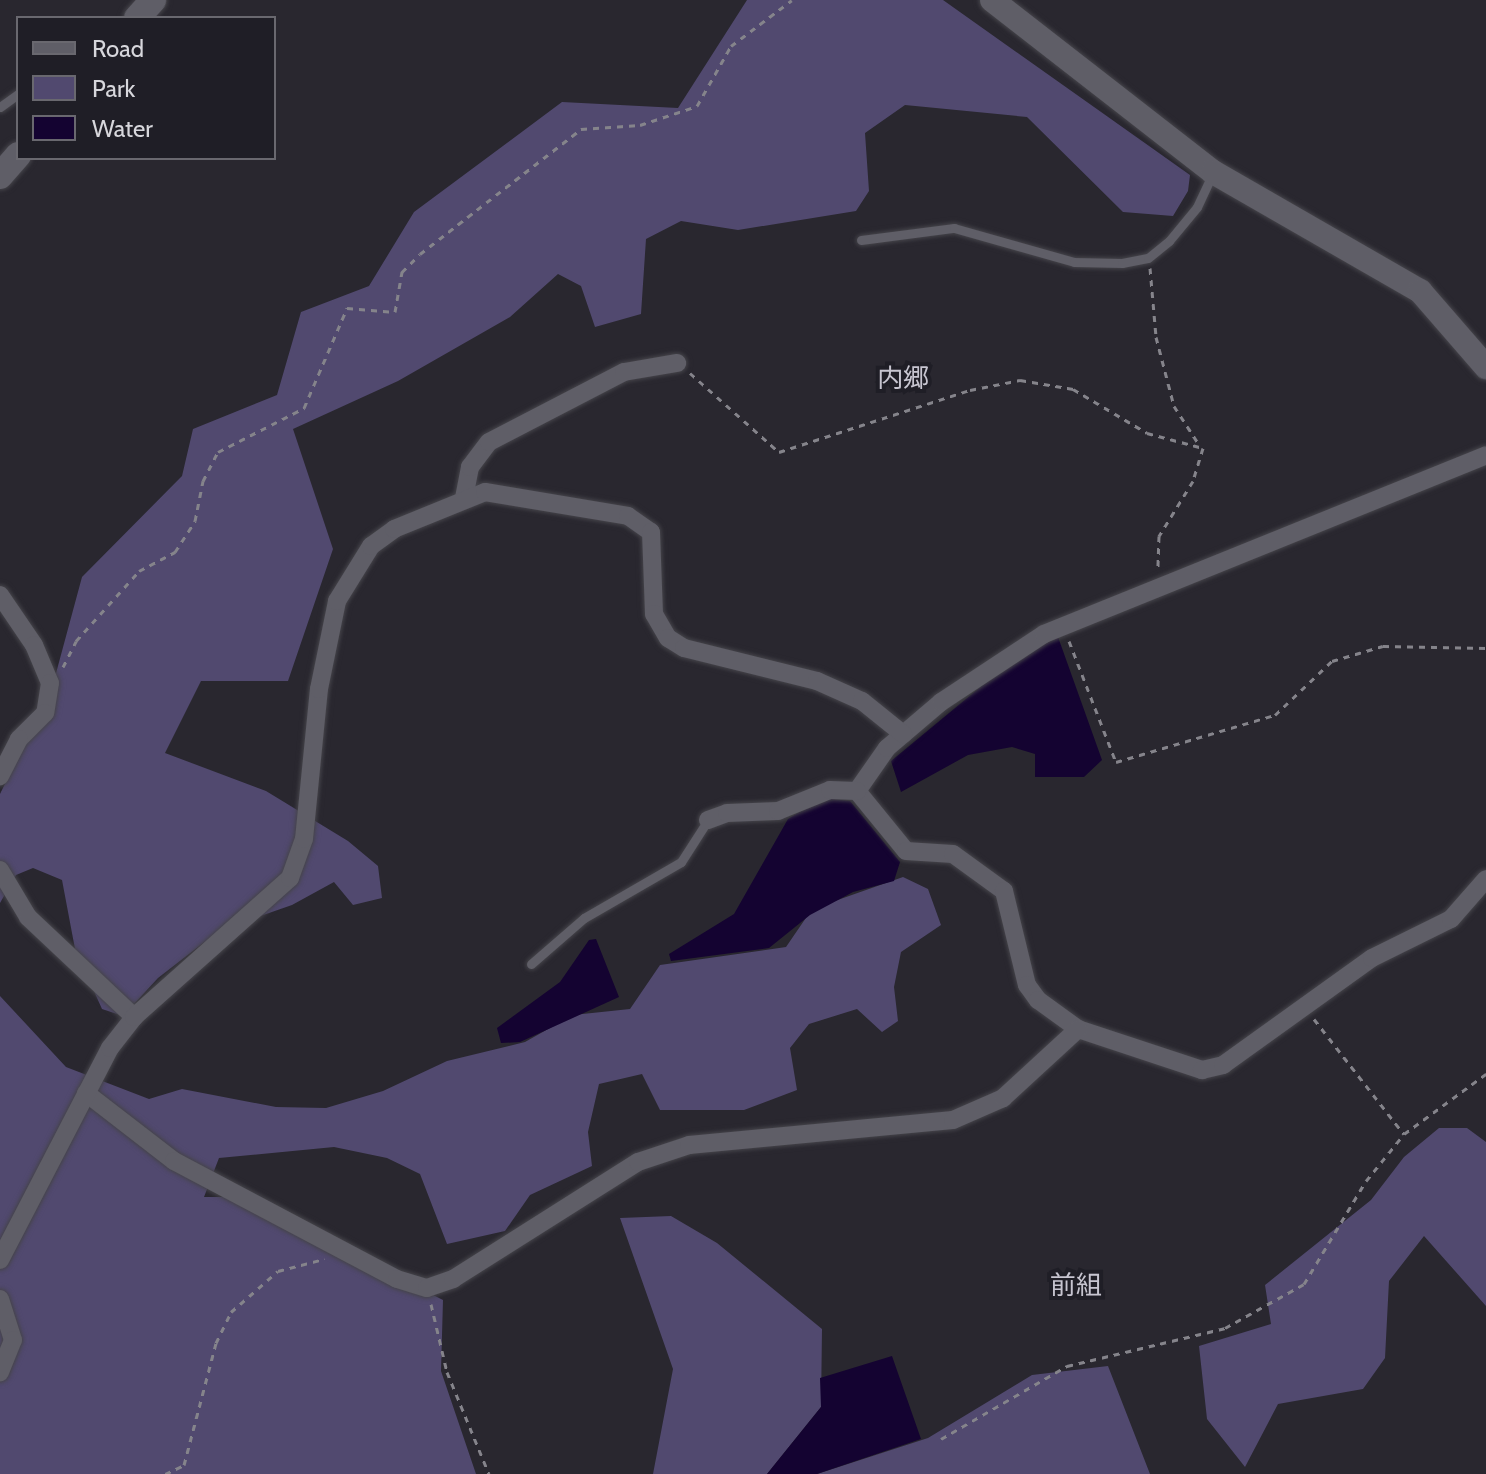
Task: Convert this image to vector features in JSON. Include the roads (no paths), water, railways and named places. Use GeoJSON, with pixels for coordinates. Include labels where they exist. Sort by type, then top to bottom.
{"type":"FeatureCollection","features":[{"type":"Feature","properties":{"kind":"main road"},"geometry":{"type":"LineString","coordinates":[[139,16],[153,0]]}},
{"type":"Feature","properties":{"kind":"main road"},"geometry":{"type":"LineString","coordinates":[[0,176],[16,157]]}},
{"type":"Feature","properties":{"kind":"street"},"geometry":{"type":"LineString","coordinates":[[992,0],[1213,172],[1420,291],[1486,367]]}},
{"type":"Feature","properties":{"kind":"street"},"geometry":{"type":"LineString","coordinates":[[464,498],[470,467],[489,442],[624,372],[677,363]]}},
{"type":"Feature","properties":{"kind":"street"},"geometry":{"type":"LineString","coordinates":[[857,791],[903,734],[994,661],[1063,626],[1486,455]]}},
{"type":"Feature","properties":{"kind":"street"},"geometry":{"type":"LineString","coordinates":[[0,1260],[86,1093],[134,1017],[290,878],[304,839],[326,638],[343,589],[371,546],[394,529],[464,498],[513,493],[643,524],[654,544],[654,614],[668,638],[684,648],[817,681],[862,701],[903,734]]}},
{"type":"Feature","properties":{"kind":"street"},"geometry":{"type":"LineString","coordinates":[[0,595],[40,660],[50,683],[45,713],[19,739],[0,776]]}},
{"type":"Feature","properties":{"kind":"street"},"geometry":{"type":"LineString","coordinates":[[708,820],[727,813],[778,811],[830,790],[857,791],[906,851],[953,854],[1004,891],[1027,985],[1078,1029],[1202,1070],[1223,1065],[1302,1003],[1451,919],[1486,879]]}},
{"type":"Feature","properties":{"kind":"street"},"geometry":{"type":"LineString","coordinates":[[0,870],[28,917],[134,1017]]}},
{"type":"Feature","properties":{"kind":"street"},"geometry":{"type":"LineString","coordinates":[[86,1093],[174,1161],[347,1253],[427,1288],[453,1279],[638,1162],[689,1145],[953,1120],[1003,1098],[1078,1029]]}},
{"type":"Feature","properties":{"kind":"street"},"geometry":{"type":"LineString","coordinates":[[0,1299],[13,1340],[0,1372]]}},
{"type":"Feature","properties":{"kind":"lane"},"geometry":{"type":"LineString","coordinates":[[861,240],[954,228],[1074,262],[1148,258],[1185,226],[1213,172]]}},
{"type":"Feature","properties":{"kind":"lane"},"geometry":{"type":"LineString","coordinates":[[531,964],[584,918],[681,862],[708,820]]}},
{"type":"Feature","properties":{"kind":"water"},"geometry":{"type":"Polygon","coordinates":[[[1058,637],[1102,760],[1084,777],[1035,777],[1035,754],[1012,747],[968,755],[901,792],[891,761],[1007,665],[1058,637]]]}},
{"type":"Feature","properties":{"kind":"water"},"geometry":{"type":"Polygon","coordinates":[[[822,798],[850,801],[900,862],[894,881],[853,892],[810,915],[769,948],[671,961],[669,954],[734,914],[788,819],[822,798]]]}},
{"type":"Feature","properties":{"kind":"water"},"geometry":{"type":"Polygon","coordinates":[[[596,939],[619,997],[520,1042],[501,1043],[497,1028],[560,982],[589,940],[596,939]]]}},
{"type":"Feature","properties":{"kind":"water"},"geometry":{"type":"Polygon","coordinates":[[[892,1356],[921,1439],[817,1474],[767,1474],[821,1407],[820,1378],[892,1356]]]}},
{"type":"Feature","properties":{"kind":"district","name":"内郷"},"geometry":{"type":"Point","coordinates":[903,379]}},
{"type":"Feature","properties":{"kind":"district","name":"前組"},"geometry":{"type":"Point","coordinates":[1076,1286]}}]}
